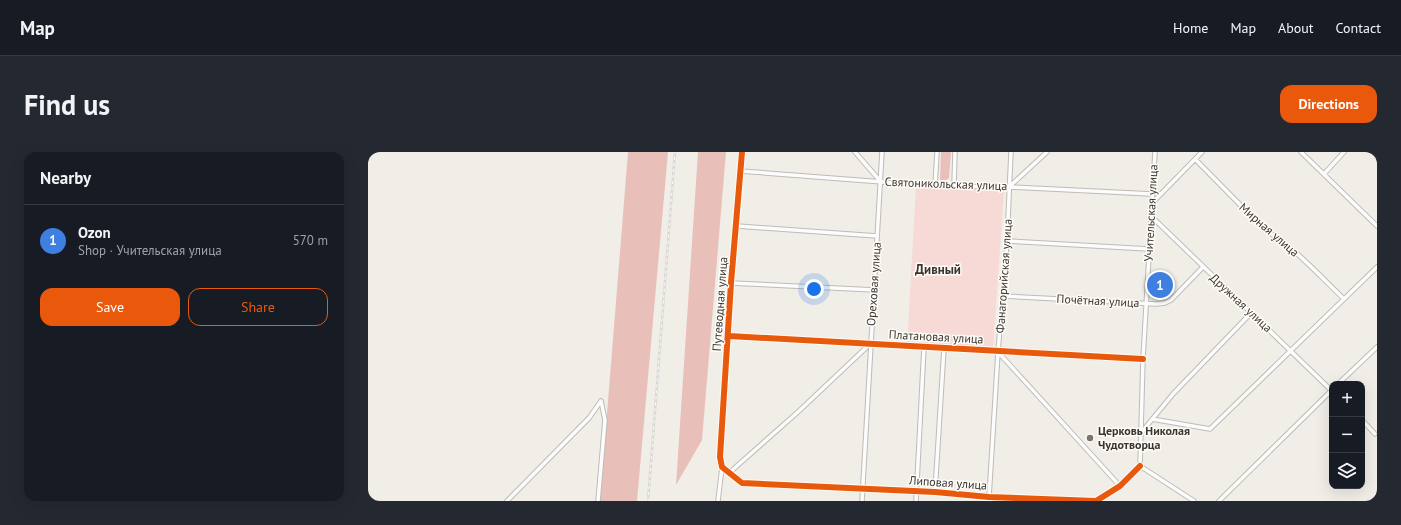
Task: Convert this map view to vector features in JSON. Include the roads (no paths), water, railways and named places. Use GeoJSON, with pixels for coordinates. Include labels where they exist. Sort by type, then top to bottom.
{"type":"FeatureCollection","features":[{"type":"Feature","properties":{"kind":"street","name":"Путеводная улица"},"geometry":{"type":"LineString","coordinates":[[718,501],[722,467],[720,457],[729,336],[731,283],[737,226],[742,152]]}},
{"type":"Feature","properties":{"kind":"street"},"geometry":{"type":"LineString","coordinates":[[855,152],[881,182]]}},
{"type":"Feature","properties":{"kind":"street","name":"Ореховая улица"},"geometry":{"type":"LineString","coordinates":[[862,501],[882,152]]}},
{"type":"Feature","properties":{"kind":"street"},"geometry":{"type":"LineString","coordinates":[[935,186],[937,152]]}},
{"type":"Feature","properties":{"kind":"street"},"geometry":{"type":"LineString","coordinates":[[954,186],[955,152]]}},
{"type":"Feature","properties":{"kind":"street","name":"Фанагорийская улица"},"geometry":{"type":"LineString","coordinates":[[989,497],[1007,241],[1011,152]]}},
{"type":"Feature","properties":{"kind":"street"},"geometry":{"type":"LineString","coordinates":[[1009,187],[1047,152]]}},
{"type":"Feature","properties":{"kind":"street","name":"Учительская улица"},"geometry":{"type":"LineString","coordinates":[[1140,466],[1143,359],[1150,216],[1155,152]]}},
{"type":"Feature","properties":{"kind":"street"},"geometry":{"type":"LineString","coordinates":[[1152,203],[1202,152]]}},
{"type":"Feature","properties":{"kind":"street"},"geometry":{"type":"LineString","coordinates":[[1301,152],[1377,226]]}},
{"type":"Feature","properties":{"kind":"street"},"geometry":{"type":"LineString","coordinates":[[1324,174],[1344,152]]}},
{"type":"Feature","properties":{"kind":"street","name":"Мирная улица"},"geometry":{"type":"LineString","coordinates":[[1195,158],[1260,225],[1277,237],[1344,299]]}},
{"type":"Feature","properties":{"kind":"street","name":"Святоникольская улица"},"geometry":{"type":"LineString","coordinates":[[740,171],[935,186],[1009,187],[1152,194]]}},
{"type":"Feature","properties":{"kind":"street","name":"Дружная улица"},"geometry":{"type":"LineString","coordinates":[[1150,216],[1329,387]]}},
{"type":"Feature","properties":{"kind":"street"},"geometry":{"type":"LineString","coordinates":[[737,226],[878,236]]}},
{"type":"Feature","properties":{"kind":"street"},"geometry":{"type":"LineString","coordinates":[[1007,241],[1149,249]]}},
{"type":"Feature","properties":{"kind":"street","name":"Почётная улица"},"geometry":{"type":"LineString","coordinates":[[1003,296],[1160,303],[1171,300],[1203,267]]}},
{"type":"Feature","properties":{"kind":"street"},"geometry":{"type":"LineString","coordinates":[[1152,419],[1210,429],[1377,267]]}},
{"type":"Feature","properties":{"kind":"street"},"geometry":{"type":"LineString","coordinates":[[731,283],[875,290]]}},
{"type":"Feature","properties":{"kind":"street"},"geometry":{"type":"LineString","coordinates":[[1140,434],[1173,394],[1251,313]]}},
{"type":"Feature","properties":{"kind":"street","name":"Платановая улица"},"geometry":{"type":"LineString","coordinates":[[729,336],[1143,359]]}},
{"type":"Feature","properties":{"kind":"street"},"geometry":{"type":"LineString","coordinates":[[722,467],[729,473],[799,411],[870,344]]}},
{"type":"Feature","properties":{"kind":"street"},"geometry":{"type":"LineString","coordinates":[[916,501],[924,347]]}},
{"type":"Feature","properties":{"kind":"street"},"geometry":{"type":"LineString","coordinates":[[1341,381],[1377,347]]}},
{"type":"Feature","properties":{"kind":"street"},"geometry":{"type":"LineString","coordinates":[[935,492],[944,348]]}},
{"type":"Feature","properties":{"kind":"street"},"geometry":{"type":"LineString","coordinates":[[998,352],[1120,486]]}},
{"type":"Feature","properties":{"kind":"street"},"geometry":{"type":"LineString","coordinates":[[1219,501],[1329,393]]}},
{"type":"Feature","properties":{"kind":"street"},"geometry":{"type":"LineString","coordinates":[[507,501],[589,418],[601,401],[605,420],[598,501]]}},
{"type":"Feature","properties":{"kind":"street"},"geometry":{"type":"LineString","coordinates":[[1365,423],[1375,434]]}},
{"type":"Feature","properties":{"kind":"street"},"geometry":{"type":"LineString","coordinates":[[1140,466],[1194,501]]}},
{"type":"Feature","properties":{"kind":"street","name":"Липовая улица"},"geometry":{"type":"LineString","coordinates":[[729,473],[742,483],[935,492],[989,497],[1096,501],[1120,486],[1140,466]]}},
{"type":"Feature","properties":{"kind":"railway"},"geometry":{"type":"LineString","coordinates":[[648,501],[675,152]]}},
{"type":"Feature","properties":{"kind":"place","name":"Ozon"},"geometry":{"type":"Point","coordinates":[1160,285]}},
{"type":"Feature","properties":{"kind":"place","name":"Церковь Николая Чудотворца"},"geometry":{"type":"Point","coordinates":[1090,438]}},
{"type":"Feature","properties":{"kind":"district","name":"Дивный"},"geometry":{"type":"Point","coordinates":[938,269]}}]}
